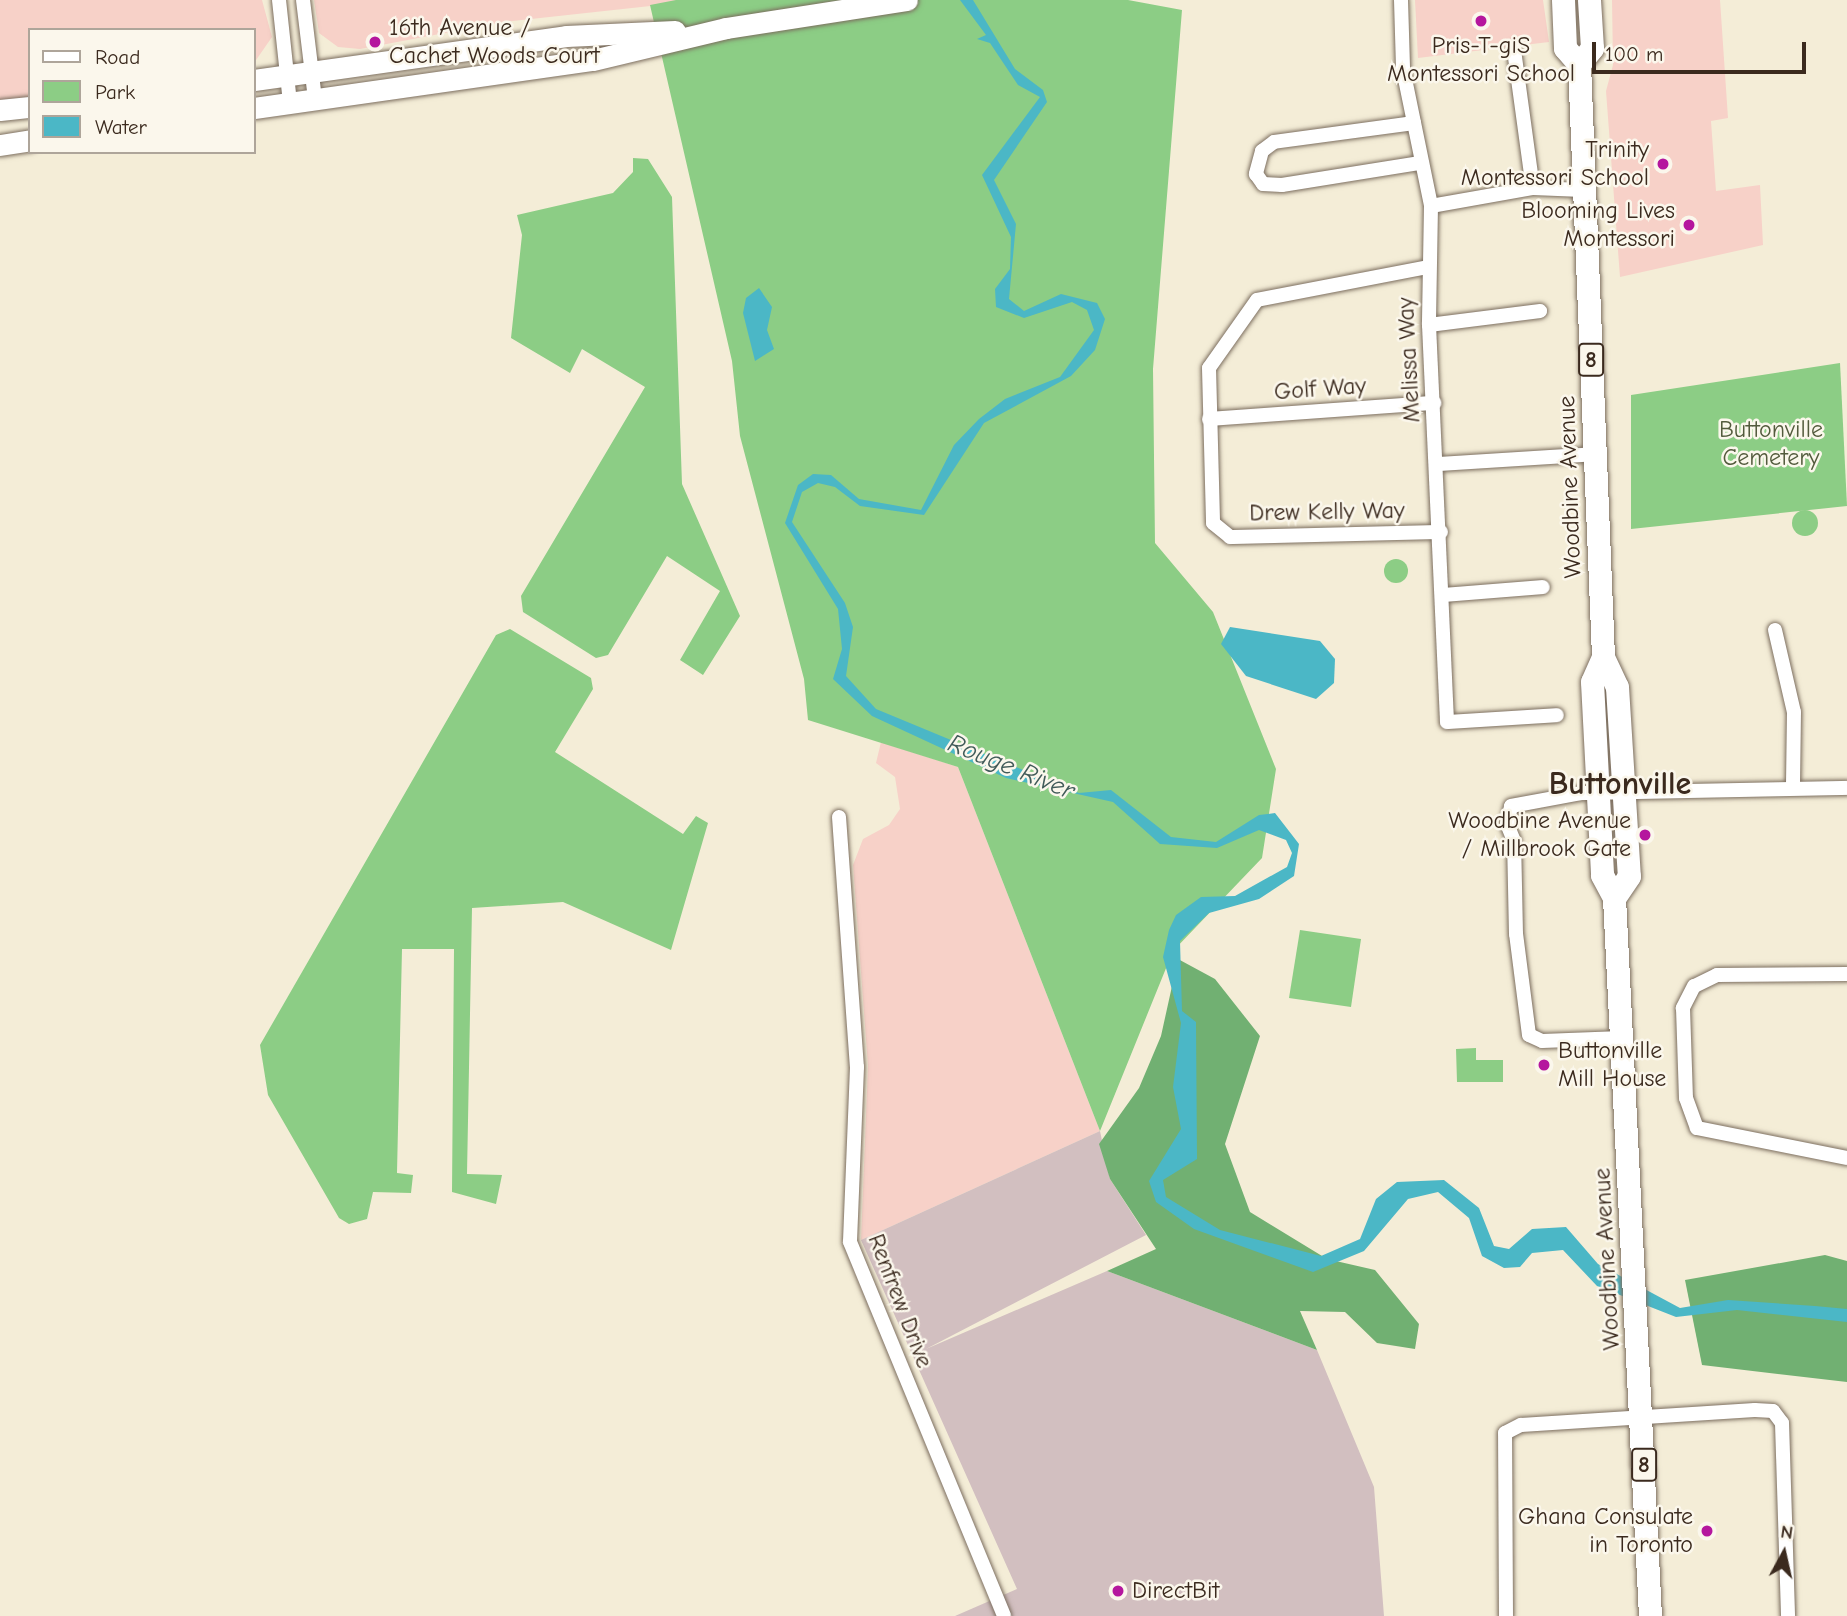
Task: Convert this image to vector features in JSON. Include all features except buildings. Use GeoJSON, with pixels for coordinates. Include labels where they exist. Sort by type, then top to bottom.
{"type":"FeatureCollection","features":[{"type":"Feature","properties":{"kind":"main road"},"geometry":{"type":"LineString","coordinates":[[256,108],[593,60],[726,28],[907,0]]}},
{"type":"Feature","properties":{"kind":"main road","name":"Woodbine Avenue"},"geometry":{"type":"LineString","coordinates":[[1563,0],[1565,48],[1579,64],[1603,657],[1592,681],[1611,793],[1602,875],[1614,898],[1642,1414],[1650,1616]]}},
{"type":"Feature","properties":{"kind":"main road","name":"Woodbine Avenue"},"geometry":{"type":"LineString","coordinates":[[1579,64],[1592,48],[1589,0]]}},
{"type":"Feature","properties":{"kind":"main road"},"geometry":{"type":"LineString","coordinates":[[256,80],[566,36],[726,28]]}},
{"type":"Feature","properties":{"kind":"main road"},"geometry":{"type":"LineString","coordinates":[[0,110],[28,107]]}},
{"type":"Feature","properties":{"kind":"main road"},"geometry":{"type":"LineString","coordinates":[[0,145],[28,140]]}},
{"type":"Feature","properties":{"kind":"street"},"geometry":{"type":"LineString","coordinates":[[279,0],[290,103]]}},
{"type":"Feature","properties":{"kind":"street"},"geometry":{"type":"LineString","coordinates":[[303,0],[315,99]]}},
{"type":"Feature","properties":{"kind":"street","name":"Melissa Way"},"geometry":{"type":"LineString","coordinates":[[1401,0],[1403,69],[1420,163],[1431,206],[1429,325],[1444,595],[1447,722],[1557,716]]}},
{"type":"Feature","properties":{"kind":"street"},"geometry":{"type":"LineString","coordinates":[[1514,50],[1533,188]]}},
{"type":"Feature","properties":{"kind":"street"},"geometry":{"type":"LineString","coordinates":[[1414,123],[1274,142],[1262,151],[1256,174],[1263,184],[1282,185],[1420,163]]}},
{"type":"Feature","properties":{"kind":"street"},"geometry":{"type":"LineString","coordinates":[[1431,206],[1533,188],[1583,190]]}},
{"type":"Feature","properties":{"kind":"street","name":"Drew Kelly Way"},"geometry":{"type":"LineString","coordinates":[[1428,267],[1257,300],[1209,368],[1213,523],[1230,537],[1441,532]]}},
{"type":"Feature","properties":{"kind":"street"},"geometry":{"type":"LineString","coordinates":[[1429,325],[1540,311]]}},
{"type":"Feature","properties":{"kind":"street","name":"Golf Way"},"geometry":{"type":"LineString","coordinates":[[1209,419],[1434,403]]}},
{"type":"Feature","properties":{"kind":"street"},"geometry":{"type":"LineString","coordinates":[[1438,464],[1595,454]]}},
{"type":"Feature","properties":{"kind":"street"},"geometry":{"type":"LineString","coordinates":[[1444,595],[1543,587]]}},
{"type":"Feature","properties":{"kind":"street"},"geometry":{"type":"LineString","coordinates":[[1775,630],[1794,712],[1793,787]]}},
{"type":"Feature","properties":{"kind":"street"},"geometry":{"type":"LineString","coordinates":[[1622,1038],[1542,1041],[1530,1035],[1516,934],[1514,841],[1507,824],[1507,812],[1520,800],[1611,793],[1793,787],[1847,788]]}},
{"type":"Feature","properties":{"kind":"street","name":"Renfrew Drive"},"geometry":{"type":"LineString","coordinates":[[839,817],[857,1067],[850,1242],[1004,1616]]}},
{"type":"Feature","properties":{"kind":"street"},"geometry":{"type":"LineString","coordinates":[[1847,974],[1717,975],[1694,986],[1684,1008],[1686,1098],[1697,1128],[1847,1158]]}},
{"type":"Feature","properties":{"kind":"street"},"geometry":{"type":"LineString","coordinates":[[1506,1616],[1504,1433],[1521,1425],[1642,1414],[1755,1410],[1779,1416],[1788,1616]]}},
{"type":"Feature","properties":{"kind":"shaded area"},"geometry":{"type":"Polygon","coordinates":[[[0,0],[262,0],[272,37],[256,60],[256,28],[28,28],[28,98],[0,102],[0,0]]]}},
{"type":"Feature","properties":{"kind":"shaded area"},"geometry":{"type":"Polygon","coordinates":[[[314,0],[676,0],[678,3],[503,22],[360,49],[338,47],[319,33],[314,0]]]}},
{"type":"Feature","properties":{"kind":"shaded area","name":"Pris-T-giS Montessori School"},"geometry":{"type":"Polygon","coordinates":[[[1415,0],[1543,0],[1549,42],[1418,58],[1415,0]]]}},
{"type":"Feature","properties":{"kind":"shaded area"},"geometry":{"type":"Polygon","coordinates":[[[1612,0],[1720,0],[1728,118],[1711,121],[1716,191],[1760,185],[1763,245],[1620,277],[1606,91],[1613,65],[1612,0]]]}},
{"type":"Feature","properties":{"kind":"shaded area"},"geometry":{"type":"Polygon","coordinates":[[[881,742],[958,767],[1100,1131],[861,1240],[868,1066],[853,865],[863,839],[889,825],[900,809],[895,777],[876,763],[881,742]]]}},
{"type":"Feature","properties":{"kind":"shaded area"},"geometry":{"type":"Polygon","coordinates":[[[1100,1131],[1110,1179],[1146,1235],[926,1349],[1107,1271],[1317,1350],[1374,1487],[1384,1616],[955,1616],[1017,1589],[861,1240],[1100,1131]]]}},
{"type":"Feature","properties":{"kind":"green space"},"geometry":{"type":"Polygon","coordinates":[[[676,0],[1128,0],[1182,10],[1153,369],[1155,543],[1213,612],[1276,769],[1262,858],[1173,951],[1100,1131],[958,767],[808,720],[804,679],[740,436],[732,361],[650,5],[676,0]]]}},
{"type":"Feature","properties":{"kind":"green space"},"geometry":{"type":"Polygon","coordinates":[[[633,158],[648,159],[672,197],[682,484],[740,616],[703,675],[680,660],[720,591],[667,556],[608,655],[596,658],[523,612],[521,596],[645,387],[582,349],[570,373],[511,338],[522,235],[517,215],[613,193],[633,172],[633,158]]]}},
{"type":"Feature","properties":{"kind":"green space","name":"Buttonville Cemetery"},"geometry":{"type":"Polygon","coordinates":[[[1840,363],[1847,506],[1631,529],[1631,395],[1840,363]]]}},
{"type":"Feature","properties":{"kind":"green space"},"geometry":{"type":"Polygon","coordinates":[[[1805,510],[1814,514],[1818,523],[1814,532],[1805,536],[1796,532],[1792,523],[1796,514],[1805,510]]]}},
{"type":"Feature","properties":{"kind":"green space"},"geometry":{"type":"Polygon","coordinates":[[[1396,559],[1404,563],[1408,571],[1404,579],[1396,583],[1388,579],[1384,571],[1388,563],[1396,559]]]}},
{"type":"Feature","properties":{"kind":"green space"},"geometry":{"type":"Polygon","coordinates":[[[510,629],[591,678],[593,689],[555,752],[683,834],[696,816],[708,823],[671,950],[563,902],[472,908],[467,1174],[502,1175],[496,1204],[452,1192],[454,949],[402,949],[397,1173],[413,1175],[411,1193],[373,1192],[367,1219],[349,1224],[339,1218],[268,1095],[260,1045],[496,635],[510,629]]]}},
{"type":"Feature","properties":{"kind":"green space"},"geometry":{"type":"Polygon","coordinates":[[[1300,930],[1361,939],[1351,1007],[1289,998],[1300,930]]]}},
{"type":"Feature","properties":{"kind":"green space"},"geometry":{"type":"Polygon","coordinates":[[[1178,959],[1215,979],[1260,1036],[1225,1144],[1250,1212],[1327,1259],[1375,1270],[1419,1324],[1415,1349],[1377,1343],[1345,1312],[1300,1311],[1317,1350],[1107,1271],[1156,1249],[1110,1179],[1099,1144],[1139,1088],[1161,1036],[1178,959]]]}},
{"type":"Feature","properties":{"kind":"green space"},"geometry":{"type":"Polygon","coordinates":[[[1476,1048],[1476,1060],[1503,1060],[1503,1082],[1457,1082],[1456,1049],[1476,1048]]]}},
{"type":"Feature","properties":{"kind":"green space"},"geometry":{"type":"Polygon","coordinates":[[[1825,1255],[1847,1261],[1847,1382],[1702,1365],[1685,1280],[1825,1255]]]}},
{"type":"Feature","properties":{"kind":"water","name":"Rouge River"},"geometry":{"type":"Polygon","coordinates":[[[960,0],[973,0],[1015,69],[1043,90],[1047,102],[994,180],[1016,224],[1009,299],[1024,311],[1061,294],[1097,303],[1105,319],[1095,350],[1071,376],[984,423],[924,515],[860,506],[835,487],[818,483],[802,492],[792,522],[845,603],[853,627],[846,676],[876,709],[1079,793],[1111,790],[1171,837],[1216,842],[1259,815],[1275,813],[1299,844],[1294,876],[1259,899],[1209,913],[1180,941],[1182,1011],[1196,1022],[1197,1159],[1163,1180],[1166,1197],[1220,1230],[1321,1256],[1360,1239],[1376,1199],[1397,1182],[1444,1180],[1479,1208],[1494,1246],[1509,1249],[1532,1229],[1566,1227],[1598,1264],[1680,1308],[1728,1300],[1815,1306],[1847,1309],[1847,1322],[1737,1310],[1676,1317],[1597,1286],[1563,1250],[1532,1253],[1520,1267],[1504,1268],[1482,1256],[1469,1218],[1438,1192],[1408,1199],[1364,1251],[1313,1272],[1194,1229],[1156,1202],[1149,1181],[1181,1129],[1173,1087],[1181,1023],[1163,957],[1169,930],[1176,915],[1201,897],[1235,896],[1287,867],[1292,853],[1286,840],[1259,830],[1217,848],[1160,844],[1113,802],[1006,778],[872,716],[833,679],[842,649],[838,609],[785,523],[798,485],[813,474],[831,475],[859,499],[921,510],[954,445],[979,419],[1005,399],[1060,377],[1094,330],[1087,310],[1072,302],[1024,318],[996,307],[995,289],[1010,269],[1011,237],[982,175],[1040,97],[1018,85],[990,43],[977,39],[986,35],[960,0]]]}},
{"type":"Feature","properties":{"kind":"water"},"geometry":{"type":"Polygon","coordinates":[[[759,288],[772,307],[767,330],[774,349],[755,361],[743,313],[746,298],[759,288]]]}},
{"type":"Feature","properties":{"kind":"water"},"geometry":{"type":"Polygon","coordinates":[[[1230,627],[1320,641],[1335,659],[1334,683],[1316,699],[1246,676],[1221,644],[1230,627]]]}},
{"type":"Feature","properties":{"kind":"place","name":"Pris-T-giS Montessori School"},"geometry":{"type":"Point","coordinates":[1481,21]}},
{"type":"Feature","properties":{"kind":"place","name":"16th Avenue / Cachet Woods Court"},"geometry":{"type":"Point","coordinates":[375,42]}},
{"type":"Feature","properties":{"kind":"place","name":"Trinity Montessori School"},"geometry":{"type":"Point","coordinates":[1663,164]}},
{"type":"Feature","properties":{"kind":"place","name":"Blooming Lives Montessori"},"geometry":{"type":"Point","coordinates":[1689,225]}},
{"type":"Feature","properties":{"kind":"place","name":"Woodbine Avenue / Millbrook Gate"},"geometry":{"type":"Point","coordinates":[1645,835]}},
{"type":"Feature","properties":{"kind":"place","name":"Buttonville Mill House"},"geometry":{"type":"Point","coordinates":[1544,1065]}},
{"type":"Feature","properties":{"kind":"place","name":"Ghana Consulate in Toronto"},"geometry":{"type":"Point","coordinates":[1707,1531]}},
{"type":"Feature","properties":{"kind":"place","name":"DirectBit"},"geometry":{"type":"Point","coordinates":[1118,1591]}},
{"type":"Feature","properties":{"kind":"district","name":"Buttonville"},"geometry":{"type":"Point","coordinates":[1620,784]}}]}
